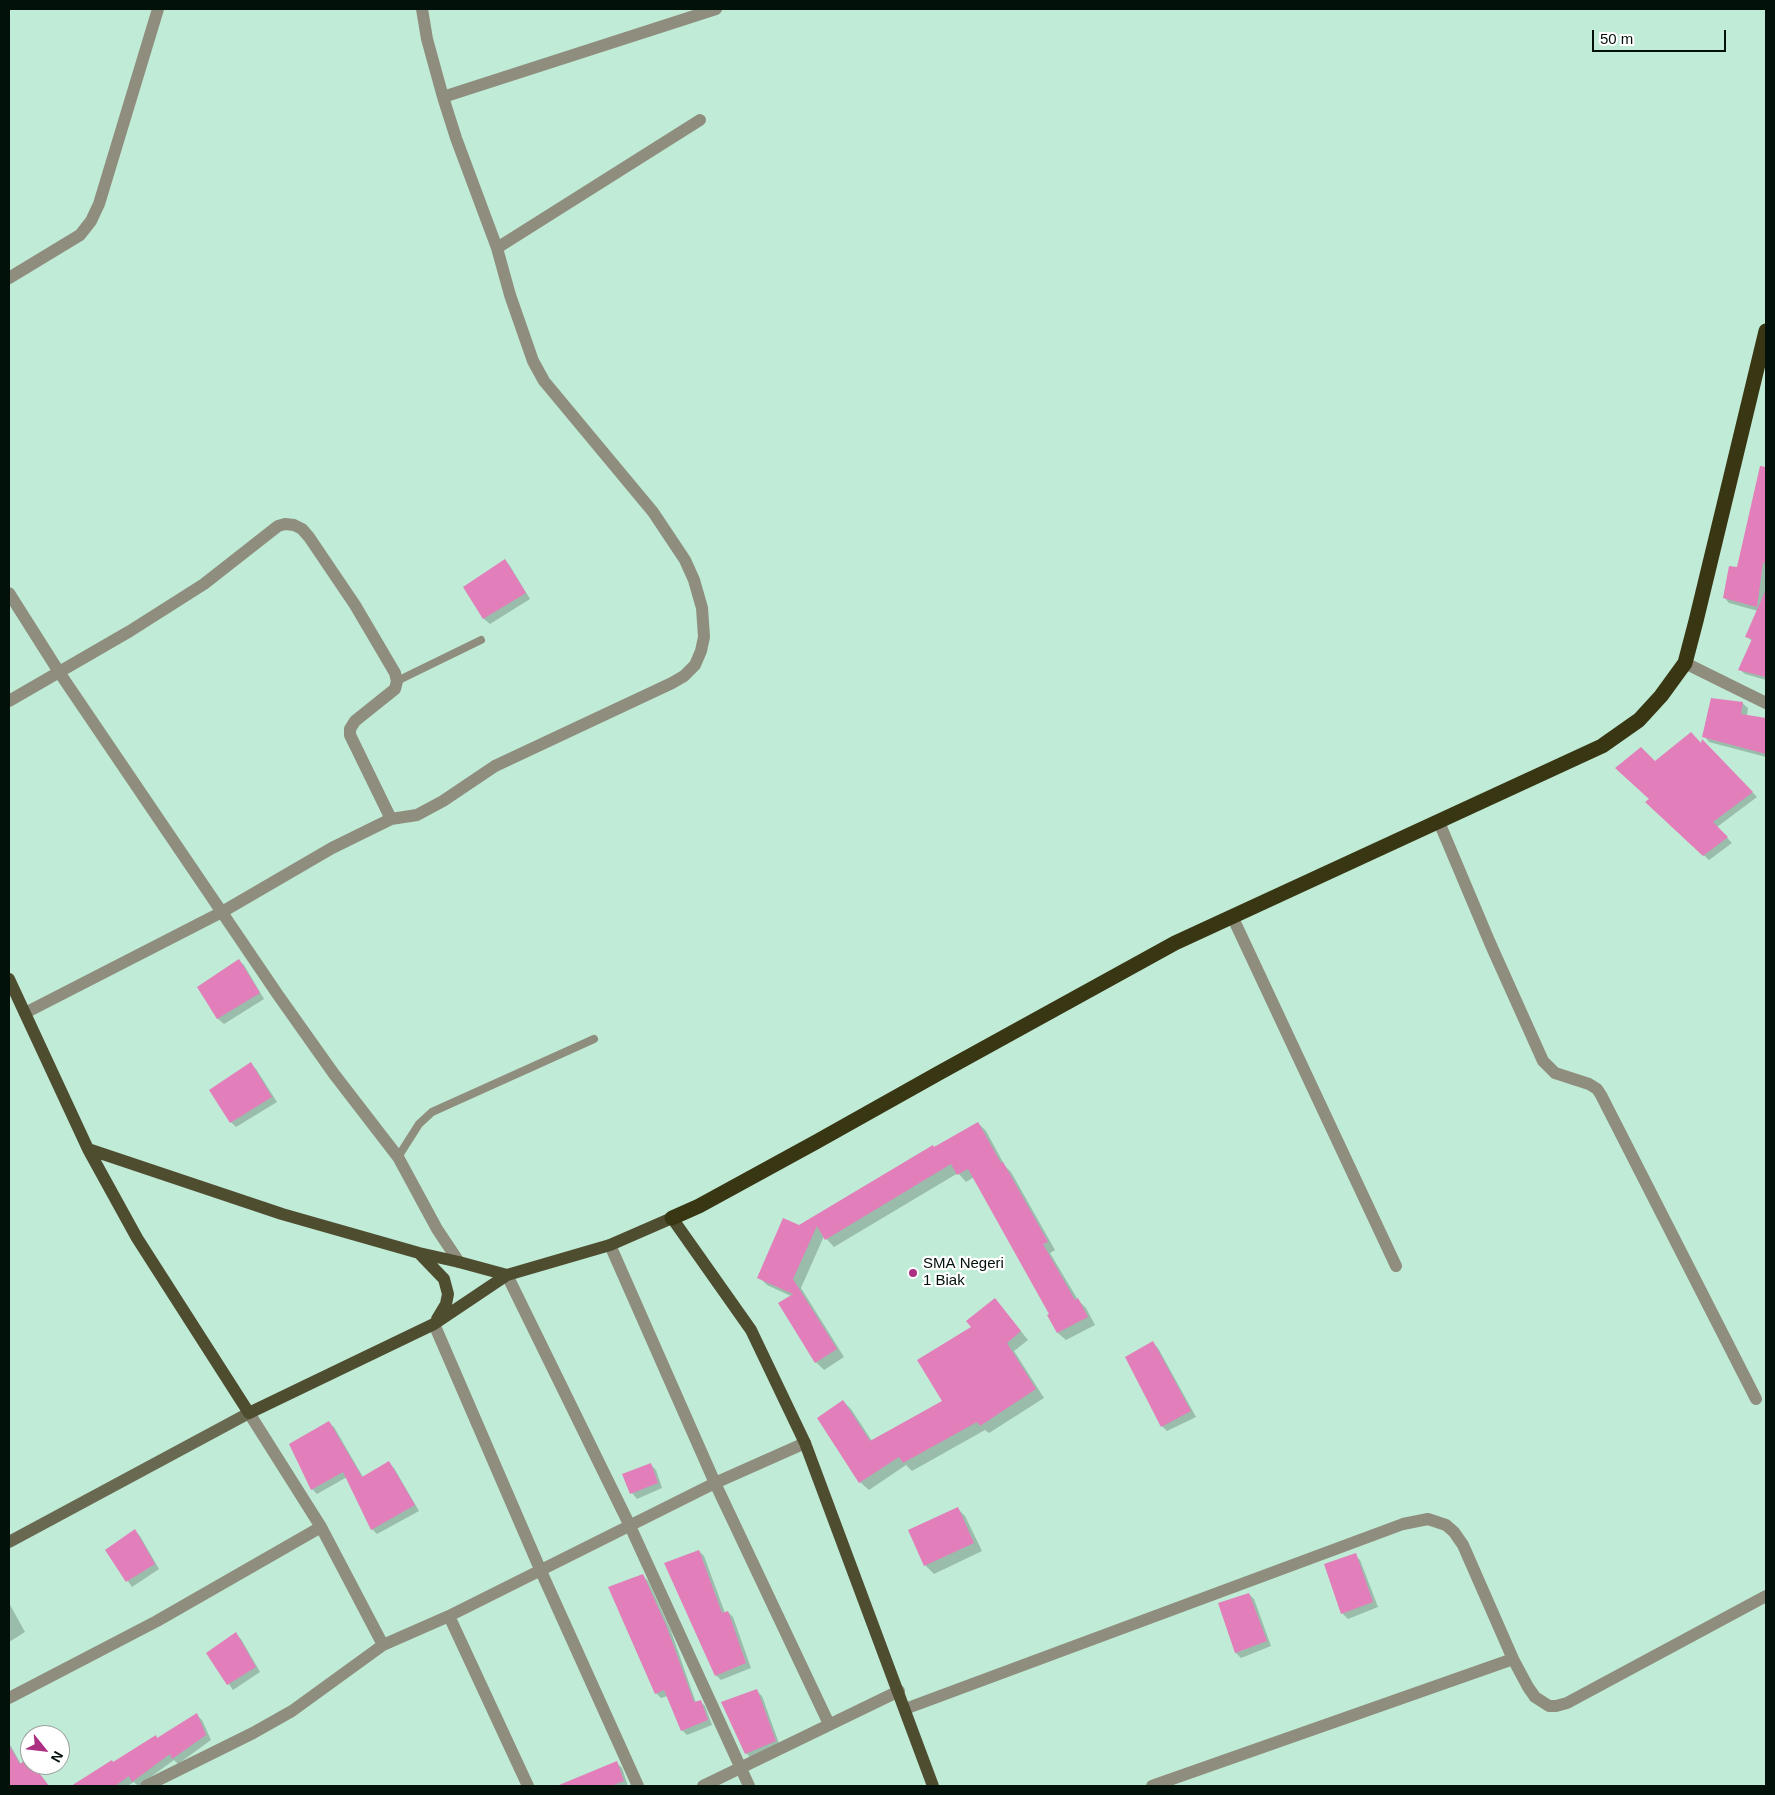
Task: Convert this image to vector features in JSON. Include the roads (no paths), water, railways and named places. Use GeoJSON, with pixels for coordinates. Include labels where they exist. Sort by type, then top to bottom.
{"type":"FeatureCollection","features":[{"type":"Feature","properties":{"kind":"highway"},"geometry":{"type":"LineString","coordinates":[[672,1218],[699,1206],[1175,943],[1602,746],[1639,720],[1661,696],[1685,663],[1766,331]]}},
{"type":"Feature","properties":{"kind":"main road"},"geometry":{"type":"LineString","coordinates":[[9,979],[88,1149],[137,1238],[249,1413]]}},
{"type":"Feature","properties":{"kind":"main road"},"geometry":{"type":"LineString","coordinates":[[88,1149],[282,1214],[419,1253],[507,1274]]}},
{"type":"Feature","properties":{"kind":"main road"},"geometry":{"type":"LineString","coordinates":[[9,1542],[249,1413],[434,1324],[507,1274],[610,1246],[672,1218],[751,1330],[805,1443],[906,1709],[933,1786]]}},
{"type":"Feature","properties":{"kind":"main road"},"geometry":{"type":"LineString","coordinates":[[419,1253],[444,1279],[448,1294],[446,1304],[434,1324]]}},
{"type":"Feature","properties":{"kind":"street"},"geometry":{"type":"LineString","coordinates":[[9,278],[80,235],[91,221],[99,204],[158,9]]}},
{"type":"Feature","properties":{"kind":"street"},"geometry":{"type":"LineString","coordinates":[[25,1013],[222,912],[332,848],[390,819],[417,815],[443,801],[495,766],[684,676],[694,665],[701,651],[704,637],[702,608],[694,580],[684,560],[653,512],[544,382],[525,341],[497,248],[456,138],[443,97],[427,39],[422,9]]}},
{"type":"Feature","properties":{"kind":"street"},"geometry":{"type":"LineString","coordinates":[[443,97],[716,9]]}},
{"type":"Feature","properties":{"kind":"street"},"geometry":{"type":"LineString","coordinates":[[497,248],[700,120]]}},
{"type":"Feature","properties":{"kind":"street"},"geometry":{"type":"LineString","coordinates":[[9,701],[130,631],[204,584],[278,526],[285,524],[294,525],[302,529],[309,537],[355,605],[395,674],[397,681],[395,689],[355,721],[350,729],[350,734],[390,819]]}},
{"type":"Feature","properties":{"kind":"street"},"geometry":{"type":"LineString","coordinates":[[9,593],[59,672],[222,912],[334,1074],[398,1158],[437,1229],[459,1262]]}},
{"type":"Feature","properties":{"kind":"street"},"geometry":{"type":"LineString","coordinates":[[1685,663],[1766,703]]}},
{"type":"Feature","properties":{"kind":"street"},"geometry":{"type":"LineString","coordinates":[[1439,822],[1490,944],[1543,1061],[1555,1073],[1589,1084],[1597,1089],[1601,1095],[1756,1399]]}},
{"type":"Feature","properties":{"kind":"street"},"geometry":{"type":"LineString","coordinates":[[1232,916],[1396,1266]]}},
{"type":"Feature","properties":{"kind":"street"},"geometry":{"type":"LineString","coordinates":[[610,1246],[715,1483],[829,1724]]}},
{"type":"Feature","properties":{"kind":"street"},"geometry":{"type":"LineString","coordinates":[[507,1274],[630,1526],[749,1786]]}},
{"type":"Feature","properties":{"kind":"street"},"geometry":{"type":"LineString","coordinates":[[434,1324],[540,1569],[638,1786]]}},
{"type":"Feature","properties":{"kind":"street"},"geometry":{"type":"LineString","coordinates":[[249,1413],[321,1527],[383,1646]]}},
{"type":"Feature","properties":{"kind":"street"},"geometry":{"type":"LineString","coordinates":[[146,1786],[253,1733],[292,1711],[383,1646],[449,1616],[715,1483],[805,1443]]}},
{"type":"Feature","properties":{"kind":"street"},"geometry":{"type":"LineString","coordinates":[[906,1709],[1402,1524],[1428,1519],[1446,1525],[1459,1539],[1513,1659],[1528,1687],[1535,1697],[1549,1706],[1567,1703],[1766,1596]]}},
{"type":"Feature","properties":{"kind":"street"},"geometry":{"type":"LineString","coordinates":[[9,1698],[156,1621],[321,1527]]}},
{"type":"Feature","properties":{"kind":"street"},"geometry":{"type":"LineString","coordinates":[[449,1616],[528,1786]]}},
{"type":"Feature","properties":{"kind":"street"},"geometry":{"type":"LineString","coordinates":[[1152,1786],[1513,1659]]}},
{"type":"Feature","properties":{"kind":"street"},"geometry":{"type":"LineString","coordinates":[[703,1786],[899,1691]]}},
{"type":"Feature","properties":{"kind":"lane"},"geometry":{"type":"LineString","coordinates":[[397,681],[481,640]]}},
{"type":"Feature","properties":{"kind":"lane"},"geometry":{"type":"LineString","coordinates":[[398,1158],[419,1124],[432,1112],[594,1039]]}},
{"type":"Feature","properties":{"kind":"place","name":"SMA Negeri 1 Biak"},"geometry":{"type":"Point","coordinates":[913,1273]}}]}
